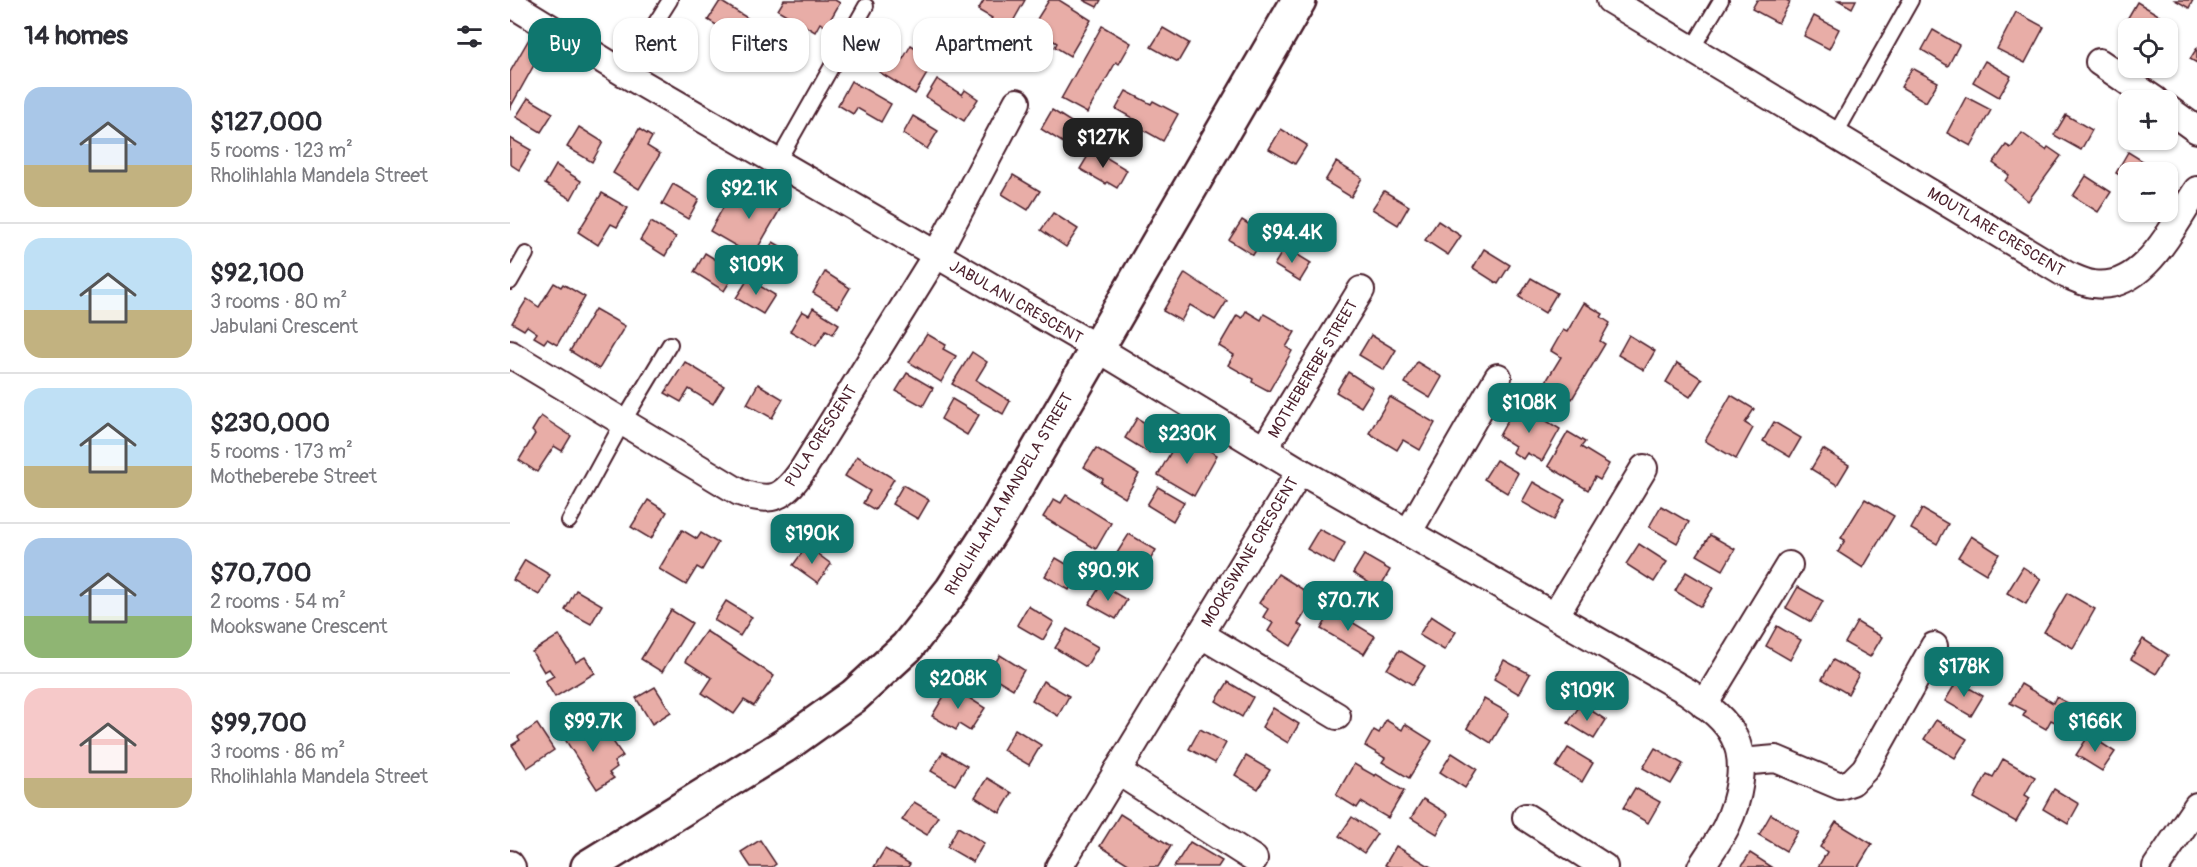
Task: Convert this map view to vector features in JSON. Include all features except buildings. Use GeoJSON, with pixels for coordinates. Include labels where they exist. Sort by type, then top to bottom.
{"type":"FeatureCollection","features":[{"type":"Feature","properties":{"kind":"street","name":"RHOLIHLAHLA MANDELA STREET"},"geometry":{"type":"LineString","coordinates":[[588,867],[784,746],[854,696],[907,647],[952,590],[997,520],[1299,0]]}},
{"type":"Feature","properties":{"kind":"street","name":"MOUTLARE CRESCENT"},"geometry":{"type":"LineString","coordinates":[[1610,0],[2067,275],[2093,284],[2113,284],[2133,276],[2152,258],[2197,190]]}},
{"type":"Feature","properties":{"kind":"street","name":"JABULANI CRESCENT"},"geometry":{"type":"LineString","coordinates":[[510,3],[777,163],[1097,348]]}},
{"type":"Feature","properties":{"kind":"street"},"geometry":{"type":"LineString","coordinates":[[2099,62],[2140,90]]}},
{"type":"Feature","properties":{"kind":"street","name":"JABULANI CRESCENT"},"geometry":{"type":"LineString","coordinates":[[936,255],[1017,102]]}},
{"type":"Feature","properties":{"kind":"street"},"geometry":{"type":"LineString","coordinates":[[2178,116],[2197,130]]}},
{"type":"Feature","properties":{"kind":"street","name":"PULA CRESCENT"},"geometry":{"type":"LineString","coordinates":[[510,354],[740,492],[756,498],[773,499],[789,489],[802,471],[936,255]]}},
{"type":"Feature","properties":{"kind":"street","name":"MOTHEBEREBE STREET"},"geometry":{"type":"LineString","coordinates":[[1264,449],[1361,290]]}},
{"type":"Feature","properties":{"kind":"street","name":"MOTHEBEREBE STREET"},"geometry":{"type":"LineString","coordinates":[[1097,348],[1300,471],[1688,692],[1716,714],[1734,737],[1741,762],[1737,796],[1726,827],[1701,867]]}},
{"type":"Feature","properties":{"kind":"street"},"geometry":{"type":"LineString","coordinates":[[1408,532],[1498,377]]}},
{"type":"Feature","properties":{"kind":"street"},"geometry":{"type":"LineString","coordinates":[[1555,616],[1644,468]]}},
{"type":"Feature","properties":{"kind":"street","name":"MOOKSWANE CRESCENT"},"geometry":{"type":"LineString","coordinates":[[1059,867],[1300,471]]}},
{"type":"Feature","properties":{"kind":"street"},"geometry":{"type":"LineString","coordinates":[[1704,705],[1789,565]]}},
{"type":"Feature","properties":{"kind":"street","name":"MOOKSWANE CRESCENT"},"geometry":{"type":"LineString","coordinates":[[1200,634],[1337,716]]}},
{"type":"Feature","properties":{"kind":"street"},"geometry":{"type":"LineString","coordinates":[[1741,762],[1776,759],[1840,786],[1852,782],[1864,770],[1934,646]]}},
{"type":"Feature","properties":{"kind":"street"},"geometry":{"type":"LineString","coordinates":[[1117,771],[1254,859]]}},
{"type":"Feature","properties":{"kind":"street"},"geometry":{"type":"LineString","coordinates":[[2157,867],[2197,806]]}},
{"type":"Feature","properties":{"kind":"street"},"geometry":{"type":"LineString","coordinates":[[1526,817],[1604,867]]}},
{"type":"Feature","properties":{"kind":"lane"},"geometry":{"type":"LineString","coordinates":[[624,73],[670,0]]}},
{"type":"Feature","properties":{"kind":"lane"},"geometry":{"type":"LineString","coordinates":[[1692,49],[1721,0]]}},
{"type":"Feature","properties":{"kind":"lane"},"geometry":{"type":"LineString","coordinates":[[1834,135],[1911,0]]}},
{"type":"Feature","properties":{"kind":"lane"},"geometry":{"type":"LineString","coordinates":[[777,163],[866,6]]}},
{"type":"Feature","properties":{"kind":"lane"},"geometry":{"type":"LineString","coordinates":[[510,282],[526,254]]}},
{"type":"Feature","properties":{"kind":"lane"},"geometry":{"type":"LineString","coordinates":[[569,521],[623,422],[670,344]]}}]}
